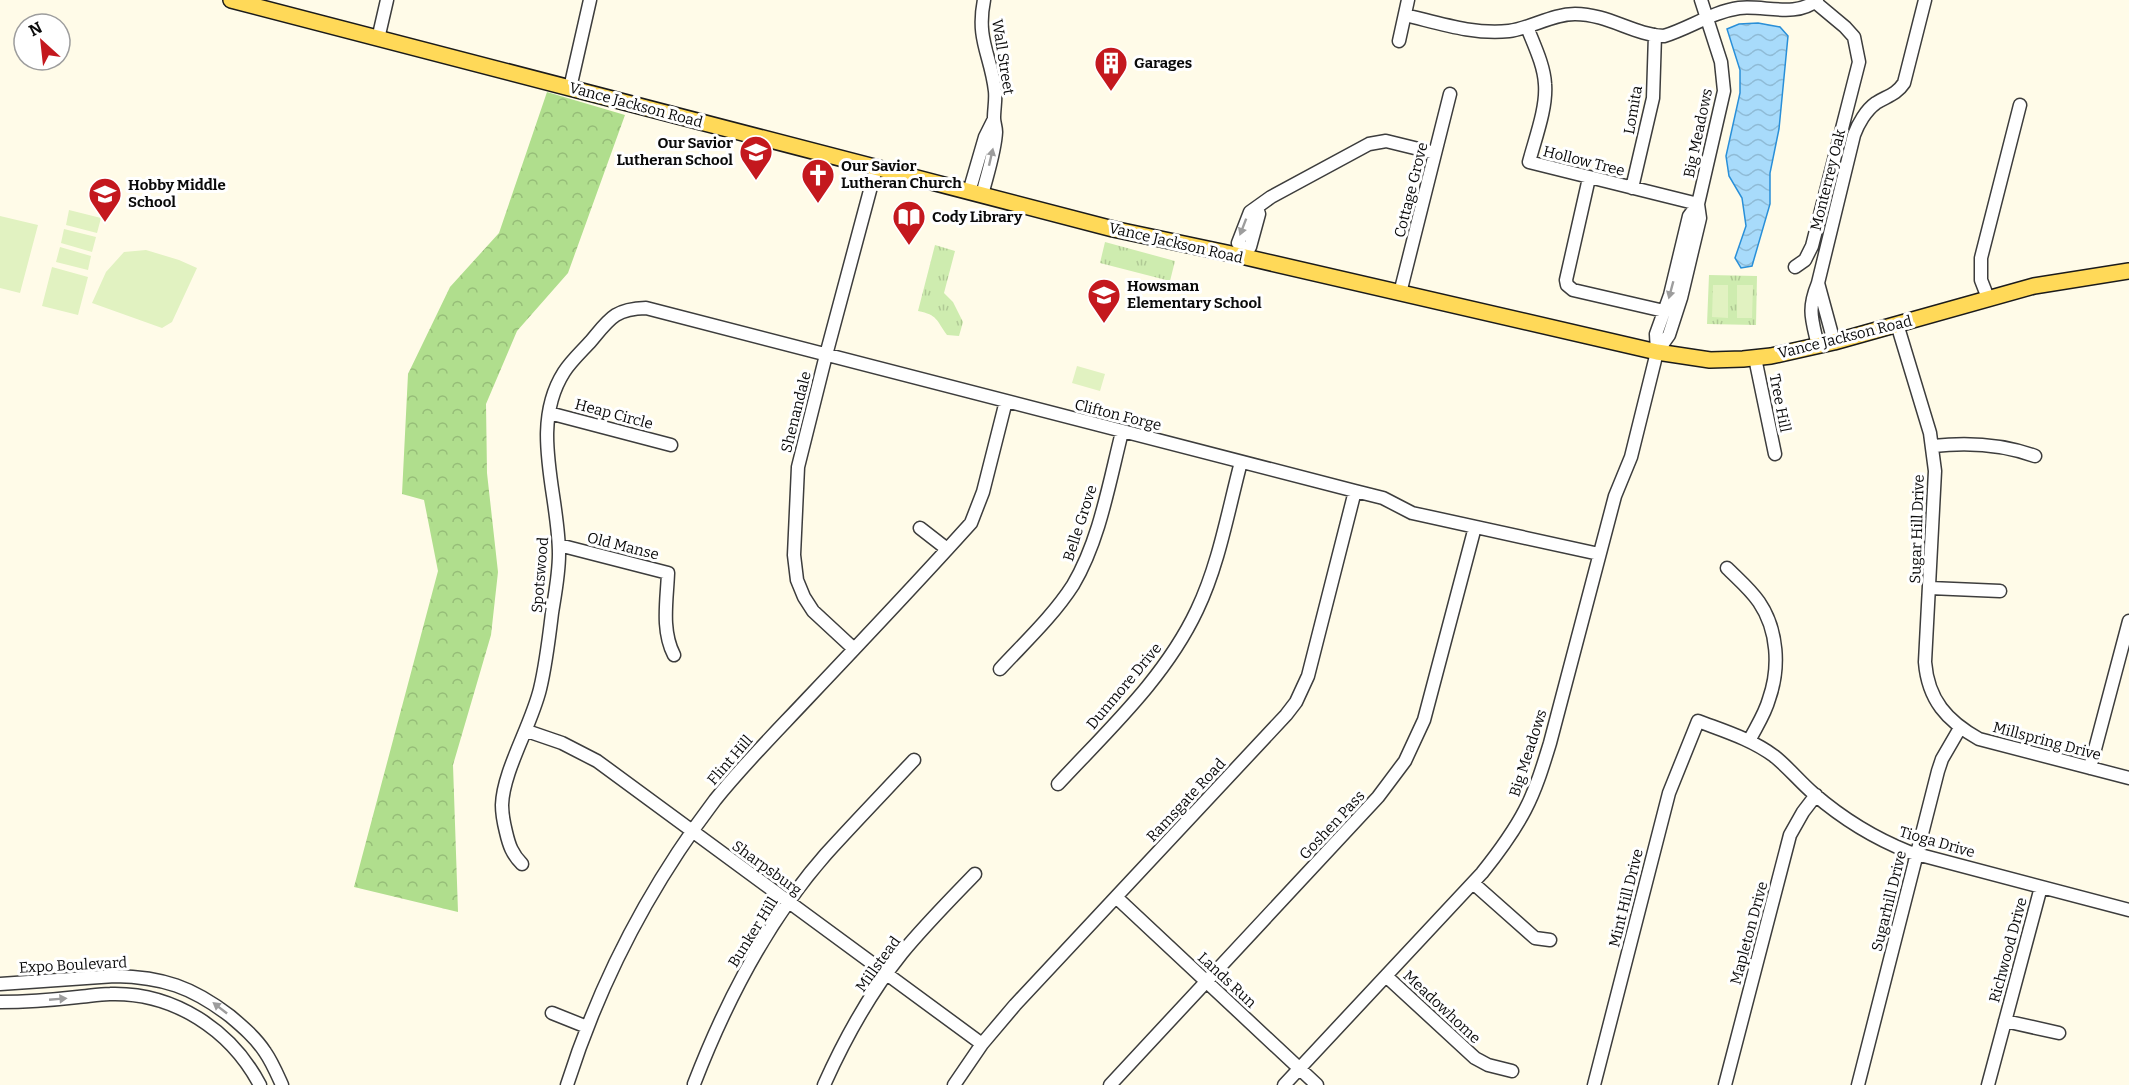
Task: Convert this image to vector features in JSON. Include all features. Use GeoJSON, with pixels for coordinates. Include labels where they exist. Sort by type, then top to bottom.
{"type":"FeatureCollection","features":[{"type":"Feature","properties":{"kind":"main road","name":"Vance Jackson Road"},"geometry":{"type":"LineString","coordinates":[[231,0],[1113,229],[1244,251],[1400,293],[1657,352],[1710,360],[1755,358],[1818,346],[2034,286],[2129,272]]}},
{"type":"Feature","properties":{"kind":"street"},"geometry":{"type":"LineString","coordinates":[[378,39],[387,0]]}},
{"type":"Feature","properties":{"kind":"street"},"geometry":{"type":"LineString","coordinates":[[570,88],[590,0]]}},
{"type":"Feature","properties":{"kind":"street","name":"Wall Street"},"geometry":{"type":"LineString","coordinates":[[976,193],[996,131],[993,119],[996,103],[995,87],[981,29],[984,0]]}},
{"type":"Feature","properties":{"kind":"street"},"geometry":{"type":"LineString","coordinates":[[1399,41],[1408,0]]}},
{"type":"Feature","properties":{"kind":"street","name":"Big Meadows"},"geometry":{"type":"LineString","coordinates":[[1657,352],[1669,335],[1681,298],[1700,218],[1698,204],[1724,90],[1721,62],[1701,0]]}},
{"type":"Feature","properties":{"kind":"street","name":"Monterrey Oak"},"geometry":{"type":"LineString","coordinates":[[1818,346],[1810,311],[1856,128],[1875,104],[1899,91],[1904,83],[1925,0]]}},
{"type":"Feature","properties":{"kind":"street"},"geometry":{"type":"LineString","coordinates":[[1405,15],[1488,33],[1511,31],[1551,18],[1575,14],[1612,20],[1664,36],[1707,18],[1739,9],[1794,9],[1816,1],[1854,37],[1859,62],[1812,246],[1805,260],[1795,267]]}},
{"type":"Feature","properties":{"kind":"street","name":"Hollow Tree"},"geometry":{"type":"LineString","coordinates":[[1527,27],[1545,83],[1545,96],[1529,162],[1698,204]]}},
{"type":"Feature","properties":{"kind":"street","name":"Lomita"},"geometry":{"type":"LineString","coordinates":[[1632,188],[1653,98],[1655,35]]}},
{"type":"Feature","properties":{"kind":"street","name":"Cottage Grove"},"geometry":{"type":"LineString","coordinates":[[1400,293],[1450,94]]}},
{"type":"Feature","properties":{"kind":"street"},"geometry":{"type":"LineString","coordinates":[[1988,298],[1981,280],[1981,258],[2020,105]]}},
{"type":"Feature","properties":{"kind":"street"},"geometry":{"type":"LineString","coordinates":[[1257,208],[1259,214],[1255,228],[1260,233],[1258,245],[1244,251],[1238,243],[1250,212],[1271,196],[1369,144],[1386,141],[1435,153]]}},
{"type":"Feature","properties":{"kind":"street","name":"Shenandale"},"geometry":{"type":"LineString","coordinates":[[854,649],[808,604],[797,580],[794,563],[798,467],[876,168]]}},
{"type":"Feature","properties":{"kind":"street"},"geometry":{"type":"LineString","coordinates":[[1589,178],[1566,279],[1567,285],[1573,290],[1664,311]]}},
{"type":"Feature","properties":{"kind":"street","name":"Big Meadows"},"geometry":{"type":"LineString","coordinates":[[1284,1085],[1473,883],[1505,843],[1525,810],[1550,743],[1615,496],[1631,457],[1657,352],[1656,334],[1670,295],[1689,216],[1698,204]]}},
{"type":"Feature","properties":{"kind":"street"},"geometry":{"type":"LineString","coordinates":[[1818,283],[1834,342]]}},
{"type":"Feature","properties":{"kind":"street"},"geometry":{"type":"LineString","coordinates":[[1810,311],[1825,306]]}},
{"type":"Feature","properties":{"kind":"street","name":"Clifton Forge"},"geometry":{"type":"LineString","coordinates":[[629,309],[646,308],[1355,490],[1383,498],[1413,513],[1599,554]]}},
{"type":"Feature","properties":{"kind":"street","name":"Spotswood"},"geometry":{"type":"LineString","coordinates":[[522,864],[510,848],[502,808],[507,781],[527,731],[540,688],[556,585],[559,545],[546,446],[549,413],[554,394],[565,370],[607,322],[617,314],[629,309]]}},
{"type":"Feature","properties":{"kind":"street","name":"Sugar Hill Drive"},"geometry":{"type":"LineString","coordinates":[[1897,324],[1927,419],[1932,446],[1935,493],[1925,662],[1928,680],[1939,705],[1960,728]]}},
{"type":"Feature","properties":{"kind":"street","name":"Tree Hill"},"geometry":{"type":"LineString","coordinates":[[1755,358],[1775,454]]}},
{"type":"Feature","properties":{"kind":"street","name":"Flint Hill"},"geometry":{"type":"LineString","coordinates":[[567,1085],[587,1027],[633,926],[672,861],[742,768],[970,523],[978,507],[1006,401]]}},
{"type":"Feature","properties":{"kind":"street","name":"Heap Circle"},"geometry":{"type":"LineString","coordinates":[[549,413],[671,445]]}},
{"type":"Feature","properties":{"kind":"street","name":"Belle Grove"},"geometry":{"type":"LineString","coordinates":[[1000,669],[1059,604],[1083,567],[1098,526],[1122,432]]}},
{"type":"Feature","properties":{"kind":"street"},"geometry":{"type":"LineString","coordinates":[[1932,446],[1955,443],[2002,446],[2035,456]]}},
{"type":"Feature","properties":{"kind":"street","name":"Dunmore Drive"},"geometry":{"type":"LineString","coordinates":[[1058,784],[1141,695],[1182,640],[1211,577],[1241,462]]}},
{"type":"Feature","properties":{"kind":"street","name":"Ramsgate Road"},"geometry":{"type":"LineString","coordinates":[[954,1085],[982,1044],[1015,1005],[1296,702],[1308,676],[1355,490]]}},
{"type":"Feature","properties":{"kind":"street","name":"Goshen Pass"},"geometry":{"type":"LineString","coordinates":[[1110,1085],[1378,797],[1405,761],[1424,720],[1475,527]]}},
{"type":"Feature","properties":{"kind":"street"},"geometry":{"type":"LineString","coordinates":[[920,528],[946,549]]}},
{"type":"Feature","properties":{"kind":"street","name":"Old Manse"},"geometry":{"type":"LineString","coordinates":[[559,545],[668,573],[666,632],[674,655]]}},
{"type":"Feature","properties":{"kind":"street"},"geometry":{"type":"LineString","coordinates":[[1727,568],[1759,603],[1774,638],[1773,687],[1765,710],[1749,741]]}},
{"type":"Feature","properties":{"kind":"street"},"geometry":{"type":"LineString","coordinates":[[1930,588],[2000,591]]}},
{"type":"Feature","properties":{"kind":"street"},"geometry":{"type":"LineString","coordinates":[[2090,768],[2129,621]]}},
{"type":"Feature","properties":{"kind":"street","name":"Tioga Drive"},"geometry":{"type":"LineString","coordinates":[[1698,721],[1749,741],[1784,764],[1816,795],[1873,836],[1917,854],[2129,910]]}},
{"type":"Feature","properties":{"kind":"street","name":"Mint Hill Drive"},"geometry":{"type":"LineString","coordinates":[[1594,1085],[1669,793],[1698,721]]}},
{"type":"Feature","properties":{"kind":"street","name":"Millspring Drive"},"geometry":{"type":"LineString","coordinates":[[1960,728],[1992,743],[2129,778]]}},
{"type":"Feature","properties":{"kind":"street","name":"Sugarhill Drive"},"geometry":{"type":"LineString","coordinates":[[1858,1085],[1942,759],[1960,728]]}},
{"type":"Feature","properties":{"kind":"street","name":"Sharpsburg"},"geometry":{"type":"LineString","coordinates":[[527,731],[571,747],[597,761],[982,1044]]}},
{"type":"Feature","properties":{"kind":"street","name":"Bunker Hill"},"geometry":{"type":"LineString","coordinates":[[694,1084],[714,1033],[747,967],[789,903],[826,855],[914,760]]}},
{"type":"Feature","properties":{"kind":"street","name":"Mapleton Drive"},"geometry":{"type":"LineString","coordinates":[[1725,1085],[1790,835],[1816,795]]}},
{"type":"Feature","properties":{"kind":"street","name":"Millstead"},"geometry":{"type":"LineString","coordinates":[[824,1085],[855,1022],[887,974],[915,939],[975,874]]}},
{"type":"Feature","properties":{"kind":"street"},"geometry":{"type":"LineString","coordinates":[[1473,883],[1535,938],[1550,940]]}},
{"type":"Feature","properties":{"kind":"street","name":"Richwood Drive"},"geometry":{"type":"LineString","coordinates":[[1988,1085],[2041,887]]}},
{"type":"Feature","properties":{"kind":"street","name":"Lands Run"},"geometry":{"type":"LineString","coordinates":[[1116,897],[1317,1085]]}},
{"type":"Feature","properties":{"kind":"street","name":"Expo Boulevard"},"geometry":{"type":"LineString","coordinates":[[0,984],[115,976],[151,978],[188,989],[209,1000],[241,1025],[266,1053],[282,1085]]}},
{"type":"Feature","properties":{"kind":"street","name":"Meadowhome"},"geometry":{"type":"LineString","coordinates":[[1386,976],[1475,1058],[1488,1065],[1512,1071]]}},
{"type":"Feature","properties":{"kind":"street","name":"Expo Boulevard"},"geometry":{"type":"LineString","coordinates":[[0,1002],[32,1002],[109,994],[161,1001],[193,1015],[225,1039],[245,1060],[260,1085]]}},
{"type":"Feature","properties":{"kind":"street"},"geometry":{"type":"LineString","coordinates":[[552,1013],[587,1027]]}},
{"type":"Feature","properties":{"kind":"street","name":"Richwood Drive"},"geometry":{"type":"LineString","coordinates":[[2005,1021],[2059,1033]]}},
{"type":"Feature","properties":{"kind":"street"},"geometry":{"type":"LineString","coordinates":[[225,1039],[241,1025]]}},
{"type":"Feature","properties":{"kind":"green space"},"geometry":{"type":"Polygon","coordinates":[[[547,92],[625,115],[568,273],[517,331],[486,404],[487,473],[498,572],[491,635],[453,765],[458,912],[354,887],[438,571],[424,500],[402,494],[408,374],[450,287],[499,233],[547,92]]]}},
{"type":"Feature","properties":{"kind":"green space"},"geometry":{"type":"Polygon","coordinates":[[[69,210],[101,218],[97,233],[66,225],[69,210]]]}},
{"type":"Feature","properties":{"kind":"green space"},"geometry":{"type":"Polygon","coordinates":[[[0,216],[38,225],[20,293],[0,288],[0,216]]]}},
{"type":"Feature","properties":{"kind":"green space"},"geometry":{"type":"Polygon","coordinates":[[[64,229],[96,237],[92,252],[61,243],[64,229]]]}},
{"type":"Feature","properties":{"kind":"green space"},"geometry":{"type":"Polygon","coordinates":[[[1105,242],[1175,261],[1170,281],[1100,263],[1105,242]]]}},
{"type":"Feature","properties":{"kind":"green space"},"geometry":{"type":"Polygon","coordinates":[[[935,245],[955,251],[944,293],[953,302],[963,322],[959,336],[947,335],[933,316],[918,311],[935,245]]]}},
{"type":"Feature","properties":{"kind":"green space"},"geometry":{"type":"Polygon","coordinates":[[[60,247],[91,256],[88,270],[56,262],[60,247]]]}},
{"type":"Feature","properties":{"kind":"green space"},"geometry":{"type":"Polygon","coordinates":[[[146,250],[197,268],[172,322],[162,328],[92,303],[106,272],[124,252],[146,250]]]}},
{"type":"Feature","properties":{"kind":"green space"},"geometry":{"type":"Polygon","coordinates":[[[52,267],[88,277],[78,315],[42,306],[52,267]]]}},
{"type":"Feature","properties":{"kind":"green space"},"geometry":{"type":"Polygon","coordinates":[[[1709,275],[1757,276],[1756,325],[1707,324],[1709,275]]]}},
{"type":"Feature","properties":{"kind":"green space"},"geometry":{"type":"Polygon","coordinates":[[[1713,285],[1728,285],[1728,318],[1712,317],[1713,285]]]}},
{"type":"Feature","properties":{"kind":"green space"},"geometry":{"type":"Polygon","coordinates":[[[1737,285],[1753,285],[1752,318],[1737,318],[1737,285]]]}},
{"type":"Feature","properties":{"kind":"green space"},"geometry":{"type":"Polygon","coordinates":[[[1077,366],[1105,374],[1100,391],[1072,383],[1077,366]]]}},
{"type":"Feature","properties":{"kind":"water"},"geometry":{"type":"Polygon","coordinates":[[[1758,23],[1780,27],[1788,36],[1779,129],[1770,173],[1770,204],[1752,266],[1741,268],[1735,258],[1746,226],[1742,198],[1729,176],[1726,156],[1740,93],[1740,70],[1727,29],[1739,24],[1758,23]]]}},
{"type":"Feature","properties":{"kind":"place","name":"Garages"},"geometry":{"type":"Point","coordinates":[1111,92]}},
{"type":"Feature","properties":{"kind":"place","name":"Our Savior Lutheran School"},"geometry":{"type":"Point","coordinates":[756,181]}},
{"type":"Feature","properties":{"kind":"place","name":"Our Savior Lutheran Church"},"geometry":{"type":"Point","coordinates":[818,204]}},
{"type":"Feature","properties":{"kind":"place","name":"Hobby Middle School"},"geometry":{"type":"Point","coordinates":[105,223]}},
{"type":"Feature","properties":{"kind":"place","name":"Cody Library"},"geometry":{"type":"Point","coordinates":[909,246]}},
{"type":"Feature","properties":{"kind":"place","name":"Howsman Elementary School"},"geometry":{"type":"Point","coordinates":[1104,324]}}]}
